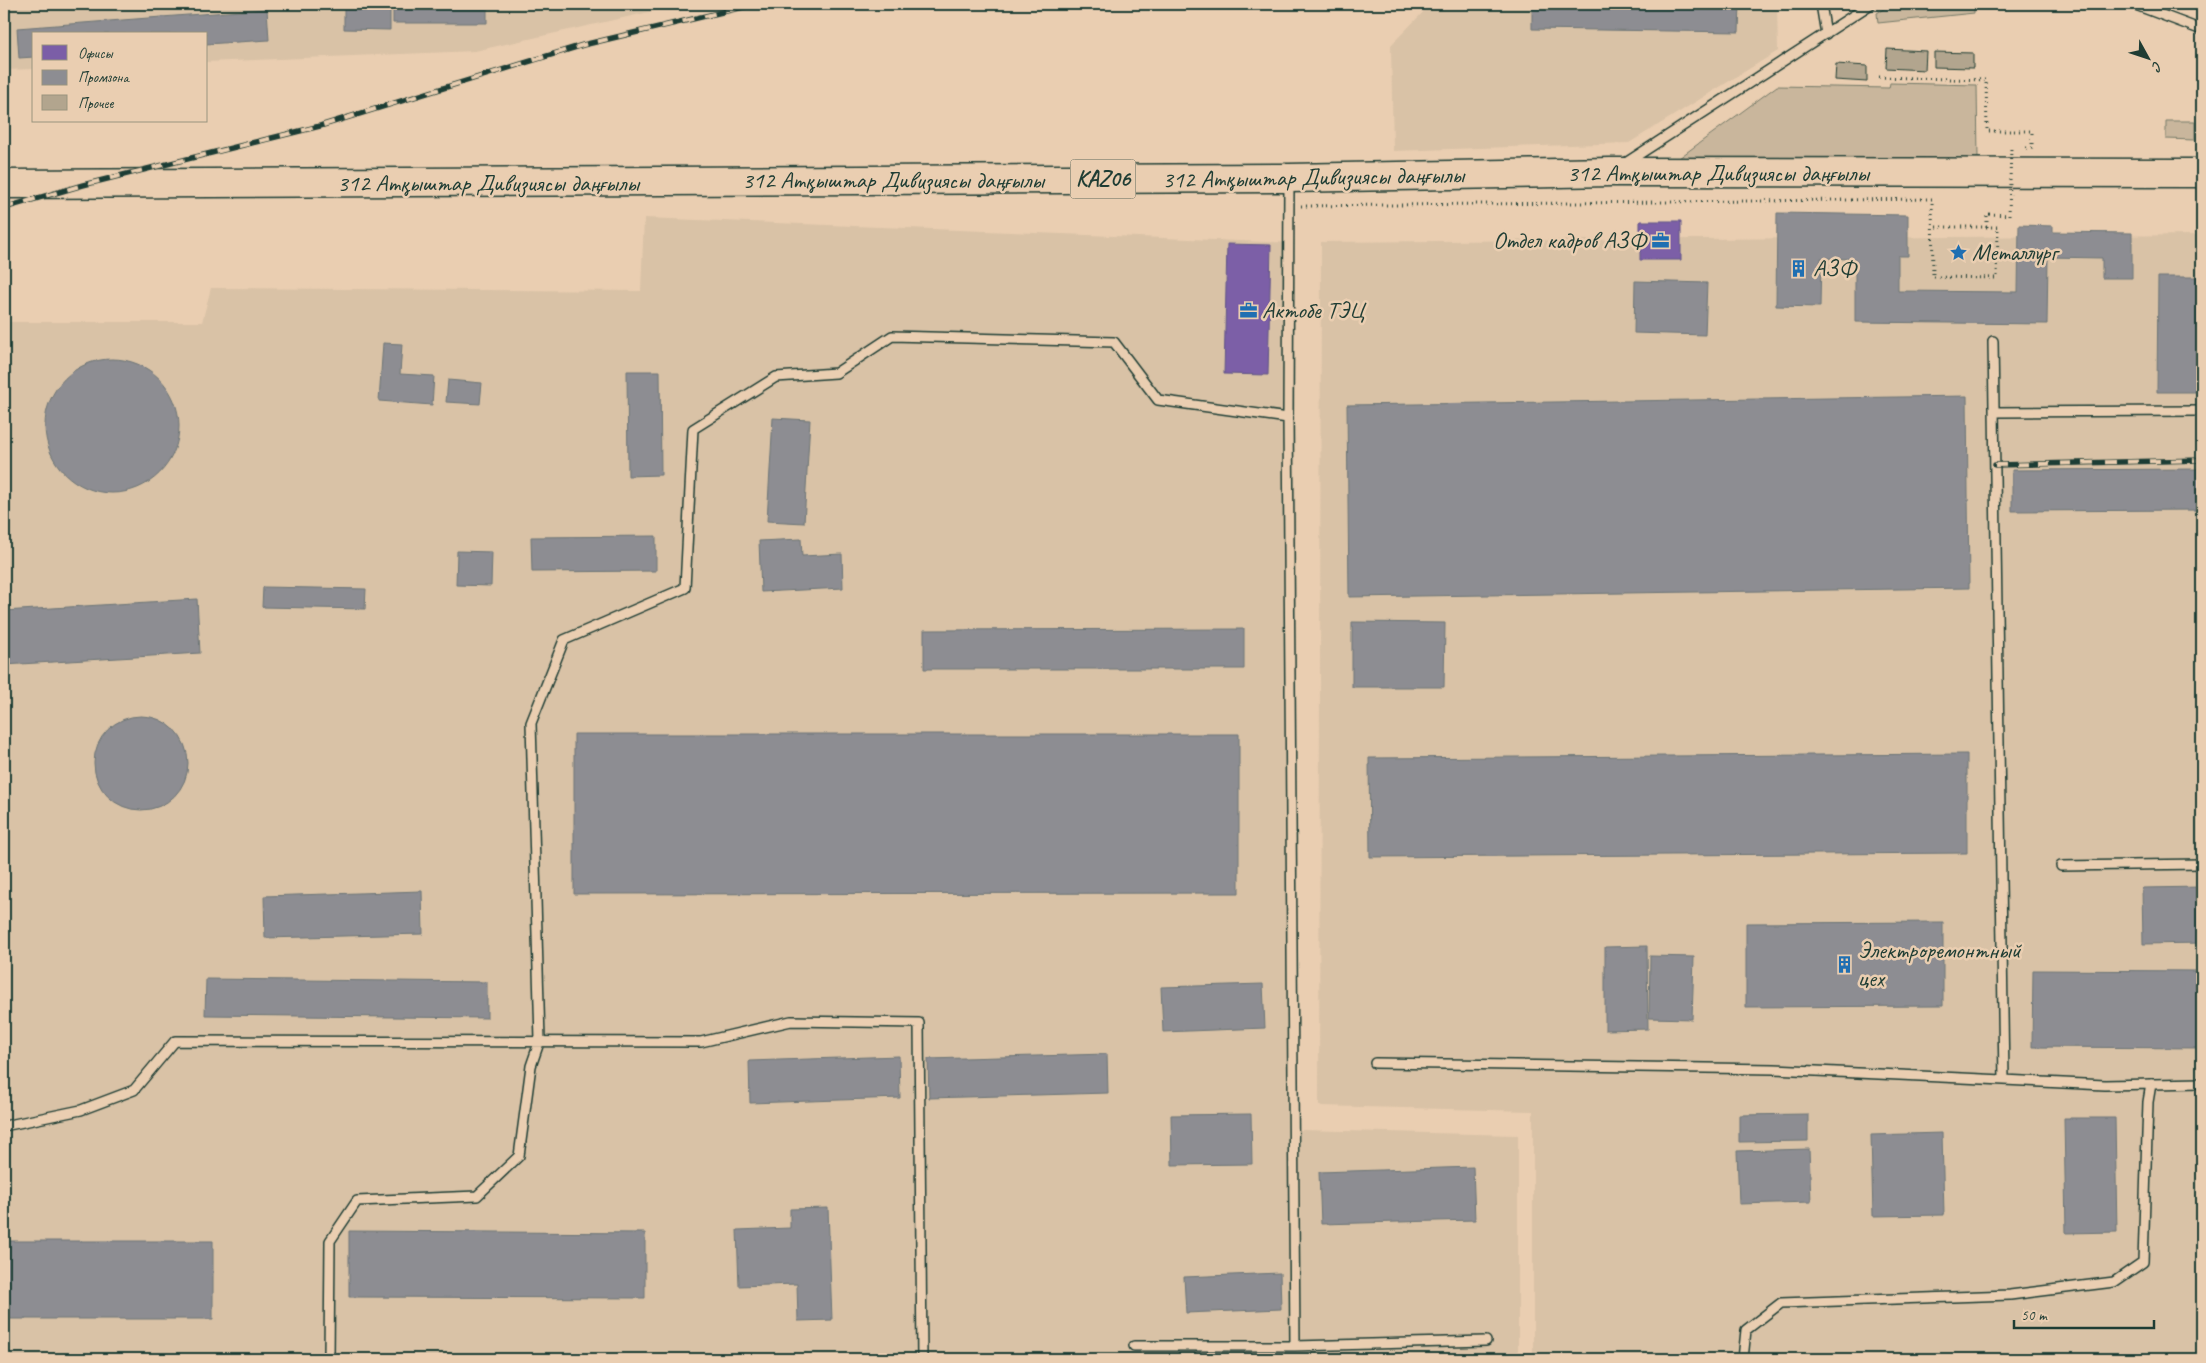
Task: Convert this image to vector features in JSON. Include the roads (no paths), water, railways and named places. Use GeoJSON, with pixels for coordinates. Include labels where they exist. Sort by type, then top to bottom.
{"type":"FeatureCollection","features":[{"type":"Feature","properties":{"kind":"highway","name":"312 Атқыштар Дивизиясы даңғылы"},"geometry":{"type":"LineString","coordinates":[[4,184],[1289,178],[1611,172],[2202,173]]}},
{"type":"Feature","properties":{"kind":"lane"},"geometry":{"type":"LineString","coordinates":[[1821,4],[1826,34]]}},
{"type":"Feature","properties":{"kind":"lane"},"geometry":{"type":"LineString","coordinates":[[1611,172],[1871,4]]}},
{"type":"Feature","properties":{"kind":"lane"},"geometry":{"type":"LineString","coordinates":[[2134,4],[2202,30]]}},
{"type":"Feature","properties":{"kind":"lane"},"geometry":{"type":"LineString","coordinates":[[1289,178],[1288,418],[1295,1346]]}},
{"type":"Feature","properties":{"kind":"lane"},"geometry":{"type":"LineString","coordinates":[[329,1359],[330,1242],[357,1201],[478,1196],[519,1156],[531,1066],[540,1040],[531,723],[564,640],[685,588],[693,429],[776,377],[836,373],[892,336],[1114,342],[1158,400],[1288,418]]}},
{"type":"Feature","properties":{"kind":"lane"},"geometry":{"type":"LineString","coordinates":[[1993,341],[2004,1080]]}},
{"type":"Feature","properties":{"kind":"lane"},"geometry":{"type":"LineString","coordinates":[[1994,412],[2202,411]]}},
{"type":"Feature","properties":{"kind":"lane"},"geometry":{"type":"LineString","coordinates":[[2061,866],[2202,864]]}},
{"type":"Feature","properties":{"kind":"lane"},"geometry":{"type":"LineString","coordinates":[[4,1126],[81,1110],[134,1090],[175,1041],[540,1040],[700,1042],[790,1021],[919,1023],[922,1359]]}},
{"type":"Feature","properties":{"kind":"lane"},"geometry":{"type":"LineString","coordinates":[[1375,1063],[1774,1069],[2105,1085],[2202,1083]]}},
{"type":"Feature","properties":{"kind":"lane"},"geometry":{"type":"LineString","coordinates":[[1743,1359],[1746,1330],[1781,1303],[2010,1296],[2114,1282],[2143,1262],[2148,1102],[2151,1084]]}},
{"type":"Feature","properties":{"kind":"lane"},"geometry":{"type":"LineString","coordinates":[[1134,1346],[1295,1346],[1486,1341]]}},
{"type":"Feature","properties":{"kind":"railway"},"geometry":{"type":"LineString","coordinates":[[4,208],[83,185],[320,126],[583,45],[756,4]]}},
{"type":"Feature","properties":{"kind":"railway"},"geometry":{"type":"LineString","coordinates":[[1995,465],[2202,460]]}},
{"type":"Feature","properties":{"kind":"place","name":"Отдел кадров АЗФ"},"geometry":{"type":"Point","coordinates":[1660,240]}},
{"type":"Feature","properties":{"kind":"place","name":"Металлург"},"geometry":{"type":"Point","coordinates":[1958,252]}},
{"type":"Feature","properties":{"kind":"place","name":"АЗФ"},"geometry":{"type":"Point","coordinates":[1799,268]}},
{"type":"Feature","properties":{"kind":"place","name":"Актобе ТЭЦ"},"geometry":{"type":"Point","coordinates":[1248,310]}},
{"type":"Feature","properties":{"kind":"place","name":"Электроремонтный цех"},"geometry":{"type":"Point","coordinates":[1844,964]}}]}
